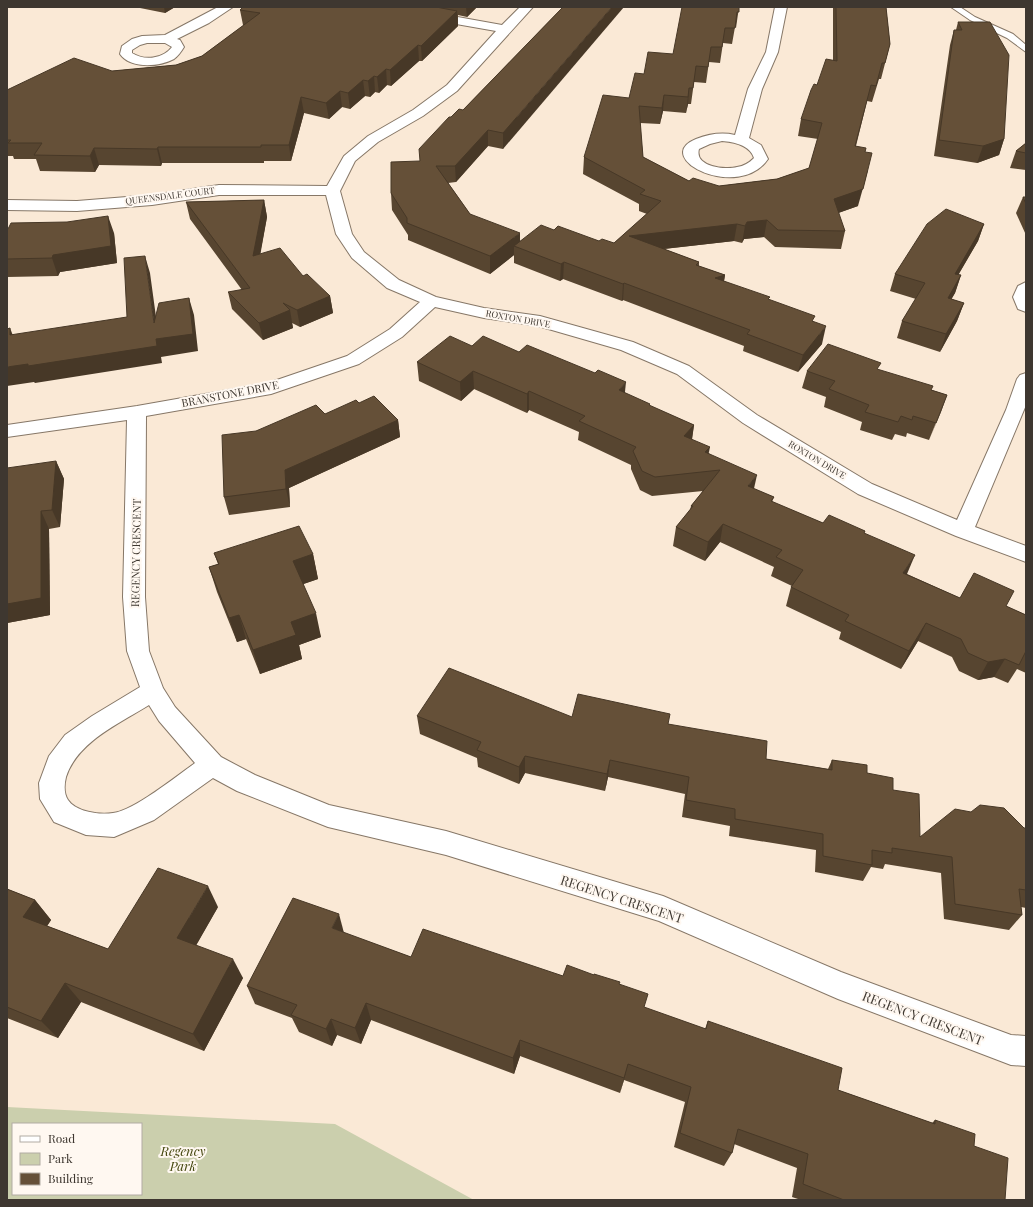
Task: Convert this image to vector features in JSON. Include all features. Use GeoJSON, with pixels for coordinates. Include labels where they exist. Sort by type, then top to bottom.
{"type":"FeatureCollection","features":[{"type":"Feature","properties":{"kind":"street"},"geometry":{"type":"LineString","coordinates":[[167,39],[227,7]]}},
{"type":"Feature","properties":{"kind":"street"},"geometry":{"type":"LineString","coordinates":[[382,7],[505,29]]}},
{"type":"Feature","properties":{"kind":"street"},"geometry":{"type":"LineString","coordinates":[[332,191],[349,159],[373,139],[418,113],[452,88],[527,7]]}},
{"type":"Feature","properties":{"kind":"street"},"geometry":{"type":"LineString","coordinates":[[741,140],[755,89],[772,52],[781,7]]}},
{"type":"Feature","properties":{"kind":"street","name":"QUEENSDALE COURT"},"geometry":{"type":"LineString","coordinates":[[7,205],[77,206],[152,200],[219,190],[332,191]]}},
{"type":"Feature","properties":{"kind":"street","name":"ROXTON DRIVE"},"geometry":{"type":"LineString","coordinates":[[332,191],[344,234],[358,255],[393,284],[431,301],[484,313],[540,321],[627,346],[683,370],[750,419],[865,489],[963,531],[1026,554]]}},
{"type":"Feature","properties":{"kind":"street"},"geometry":{"type":"LineString","coordinates":[[1026,287],[1023,289],[1020,297],[1026,308]]}},
{"type":"Feature","properties":{"kind":"street","name":"BRANSTONE DRIVE"},"geometry":{"type":"LineString","coordinates":[[7,430],[137,412],[271,388],[353,360],[396,333],[431,301]]}},
{"type":"Feature","properties":{"kind":"street"},"geometry":{"type":"LineString","coordinates":[[963,531],[1015,410],[1026,379]]}},
{"type":"Feature","properties":{"kind":"street","name":"REGENCY CRESCENT"},"geometry":{"type":"LineString","coordinates":[[137,412],[134,597],[138,651],[153,691],[167,714],[212,765],[246,783],[328,816],[446,843],[663,910],[838,986],[1011,1050],[1026,1051]]}},
{"type":"Feature","properties":{"kind":"street"},"geometry":{"type":"LineString","coordinates":[[153,691],[100,723],[74,742],[58,764],[52,783],[53,800],[63,814],[86,823],[114,825],[145,812],[212,765]]}},
{"type":"Feature","properties":{"kind":"lane"},"geometry":{"type":"LineString","coordinates":[[955,7],[962,14],[1005,32],[1020,42],[1026,50]]}},
{"type":"Feature","properties":{"kind":"green space","name":"Regency Park"},"geometry":{"type":"Polygon","coordinates":[[[7,1107],[335,1124],[474,1200],[7,1200],[7,1107]]]}},
{"type":"Feature","properties":{"kind":"building"},"geometry":{"type":"Polygon","coordinates":[[[243,7],[436,7],[457,11],[421,46],[418,45],[390,70],[386,69],[377,77],[374,76],[368,81],[363,80],[348,93],[340,91],[326,103],[301,97],[289,145],[261,145],[261,147],[158,147],[157,149],[94,148],[90,156],[34,155],[42,143],[8,143],[11,140],[7,140],[7,90],[74,58],[112,71],[176,65],[202,56],[260,13],[240,10],[243,7]]]}},
{"type":"Feature","properties":{"kind":"building"},"geometry":{"type":"Polygon","coordinates":[[[563,7],[612,7],[503,133],[488,130],[455,166],[436,166],[470,214],[520,233],[490,256],[407,223],[407,218],[391,193],[391,162],[420,161],[419,149],[449,117],[451,117],[459,109],[463,110],[563,7]]]}},
{"type":"Feature","properties":{"kind":"building"},"geometry":{"type":"Polygon","coordinates":[[[682,7],[739,7],[739,12],[737,12],[735,28],[725,28],[722,47],[711,47],[708,67],[696,66],[693,88],[689,88],[688,97],[664,95],[662,108],[639,106],[643,157],[689,181],[693,178],[719,186],[777,179],[809,168],[822,123],[801,119],[811,90],[814,84],[817,85],[826,59],[837,61],[836,7],[886,7],[890,44],[885,63],[882,63],[876,86],[871,85],[855,146],[866,148],[865,152],[872,153],[863,189],[834,199],[845,231],[778,230],[767,220],[747,222],[745,226],[737,224],[629,236],[699,262],[696,265],[725,275],[715,278],[770,297],[768,299],[815,316],[812,321],[826,326],[803,355],[747,334],[750,330],[624,283],[623,284],[564,262],[561,264],[514,246],[541,225],[554,230],[558,226],[599,241],[602,239],[614,243],[661,201],[640,194],[645,190],[584,157],[603,95],[629,98],[635,73],[644,74],[648,52],[673,54],[682,7]]]}},
{"type":"Feature","properties":{"kind":"building"},"geometry":{"type":"Polygon","coordinates":[[[958,22],[990,22],[1009,55],[1004,139],[983,146],[939,140],[954,30],[962,30],[958,22]]]}},
{"type":"Feature","properties":{"kind":"building"},"geometry":{"type":"Polygon","coordinates":[[[1026,143],[1026,153],[1016,151],[1026,143]]]}},
{"type":"Feature","properties":{"kind":"building"},"geometry":{"type":"Polygon","coordinates":[[[1023,197],[1026,197],[1026,204],[1023,197]]]}},
{"type":"Feature","properties":{"kind":"building"},"geometry":{"type":"Polygon","coordinates":[[[264,200],[253,256],[280,248],[303,276],[307,274],[330,296],[297,310],[283,303],[290,310],[259,323],[228,292],[250,288],[186,202],[264,200]]]}},
{"type":"Feature","properties":{"kind":"building"},"geometry":{"type":"Polygon","coordinates":[[[946,209],[984,224],[955,274],[961,275],[948,298],[964,303],[946,334],[902,321],[925,283],[895,274],[927,224],[946,209]]]}},
{"type":"Feature","properties":{"kind":"building"},"geometry":{"type":"Polygon","coordinates":[[[108,216],[111,246],[53,255],[52,258],[7,259],[7,229],[11,223],[67,222],[108,216]]]}},
{"type":"Feature","properties":{"kind":"building"},"geometry":{"type":"Polygon","coordinates":[[[145,256],[154,323],[159,303],[189,298],[193,334],[156,339],[157,346],[28,366],[28,364],[7,367],[7,329],[10,328],[10,335],[127,317],[124,258],[145,256]]]}},
{"type":"Feature","properties":{"kind":"building"},"geometry":{"type":"Polygon","coordinates":[[[450,336],[472,346],[483,336],[519,352],[527,345],[595,373],[598,370],[626,382],[619,390],[694,425],[684,436],[710,447],[705,452],[757,475],[748,486],[774,497],[771,501],[823,523],[829,515],[865,531],[864,533],[915,555],[903,573],[960,598],[974,573],[1014,591],[1006,606],[1026,615],[1026,651],[1019,665],[1005,659],[988,662],[968,653],[961,639],[926,623],[909,651],[845,621],[849,615],[791,587],[803,570],[776,557],[782,550],[723,524],[708,542],[676,527],[720,470],[655,477],[642,471],[633,451],[636,447],[579,421],[585,416],[529,391],[527,394],[473,371],[460,382],[417,362],[450,336]]]}},
{"type":"Feature","properties":{"kind":"building"},"geometry":{"type":"Polygon","coordinates":[[[828,344],[881,363],[877,369],[933,386],[931,390],[947,395],[936,423],[913,416],[912,420],[901,416],[898,422],[865,412],[869,405],[829,389],[835,381],[807,371],[828,344]]]}},
{"type":"Feature","properties":{"kind":"building"},"geometry":{"type":"Polygon","coordinates":[[[374,396],[398,420],[285,470],[286,489],[224,497],[222,435],[256,431],[316,405],[325,414],[356,400],[359,403],[374,396]]]}},
{"type":"Feature","properties":{"kind":"building"},"geometry":{"type":"Polygon","coordinates":[[[56,461],[52,510],[41,511],[41,598],[7,604],[7,468],[56,461]]]}},
{"type":"Feature","properties":{"kind":"building"},"geometry":{"type":"Polygon","coordinates":[[[299,526],[313,554],[293,561],[316,613],[291,622],[296,635],[253,650],[239,615],[229,618],[209,567],[219,564],[214,553],[299,526]]]}},
{"type":"Feature","properties":{"kind":"building"},"geometry":{"type":"Polygon","coordinates":[[[449,668],[572,717],[578,694],[670,714],[668,724],[767,741],[766,759],[832,770],[832,760],[867,765],[867,773],[893,778],[893,790],[919,794],[920,837],[955,809],[971,812],[980,805],[1004,808],[1024,828],[1026,828],[1026,890],[1019,889],[1022,915],[955,904],[952,857],[892,848],[892,853],[872,850],[872,865],[823,856],[823,834],[735,819],[735,809],[686,800],[689,777],[610,760],[607,774],[525,756],[519,767],[477,750],[481,742],[417,716],[449,668]]]}},
{"type":"Feature","properties":{"kind":"building"},"geometry":{"type":"Polygon","coordinates":[[[158,868],[208,886],[177,938],[233,959],[193,1034],[65,983],[41,1021],[7,1007],[7,889],[35,900],[23,917],[108,949],[158,868]]]}},
{"type":"Feature","properties":{"kind":"building"},"geometry":{"type":"Polygon","coordinates":[[[293,898],[339,914],[332,928],[411,957],[423,929],[563,976],[567,965],[594,975],[620,982],[619,984],[648,994],[644,1007],[706,1029],[708,1021],[842,1068],[838,1090],[935,1124],[935,1120],[975,1134],[974,1146],[1008,1158],[1005,1200],[844,1200],[803,1184],[808,1154],[738,1129],[732,1153],[680,1133],[691,1087],[628,1064],[624,1078],[520,1040],[513,1058],[366,1003],[355,1028],[331,1019],[326,1029],[291,1015],[297,1005],[247,986],[293,898]]]}}]}
